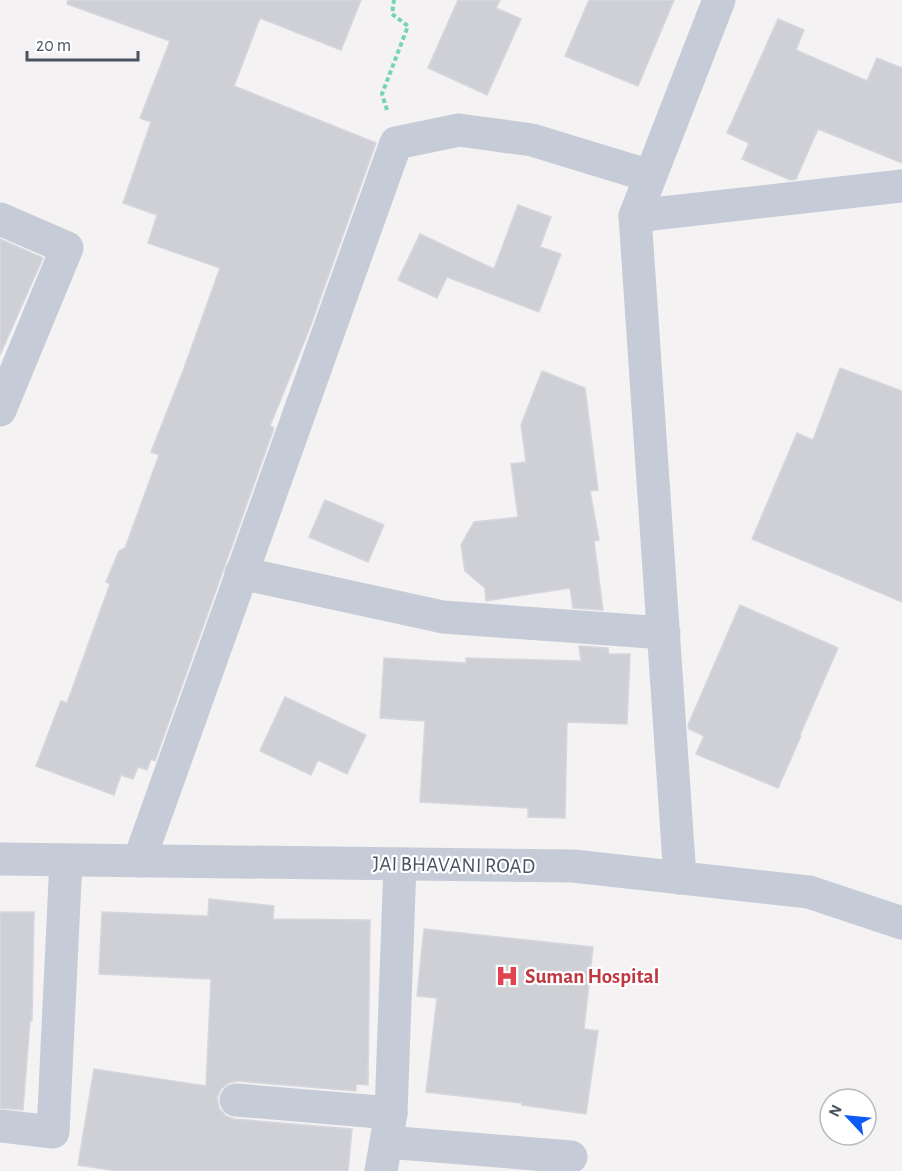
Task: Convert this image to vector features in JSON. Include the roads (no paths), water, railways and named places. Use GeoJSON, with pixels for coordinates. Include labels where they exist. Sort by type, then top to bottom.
{"type":"FeatureCollection","features":[{"type":"Feature","properties":{"kind":"street"},"geometry":{"type":"LineString","coordinates":[[681,878],[635,216],[719,0]]}},
{"type":"Feature","properties":{"kind":"street"},"geometry":{"type":"LineString","coordinates":[[139,861],[396,143],[459,130],[532,140],[650,176]]}},
{"type":"Feature","properties":{"kind":"street"},"geometry":{"type":"LineString","coordinates":[[635,216],[902,186]]}},
{"type":"Feature","properties":{"kind":"street"},"geometry":{"type":"LineString","coordinates":[[0,219],[67,248],[0,410]]}},
{"type":"Feature","properties":{"kind":"street"},"geometry":{"type":"LineString","coordinates":[[241,573],[443,617],[664,633]]}},
{"type":"Feature","properties":{"kind":"street","name":"JAI BHAVANI ROAD"},"geometry":{"type":"LineString","coordinates":[[0,859],[573,866],[809,892],[902,923]]}},
{"type":"Feature","properties":{"kind":"street"},"geometry":{"type":"LineString","coordinates":[[0,1126],[53,1132],[66,860]]}},
{"type":"Feature","properties":{"kind":"street"},"geometry":{"type":"LineString","coordinates":[[386,1142],[400,864]]}},
{"type":"Feature","properties":{"kind":"street"},"geometry":{"type":"LineString","coordinates":[[236,1100],[386,1142],[571,1157]]}},
{"type":"Feature","properties":{"kind":"place","name":"Suman Hospital"},"geometry":{"type":"Point","coordinates":[507,976]}}]}
